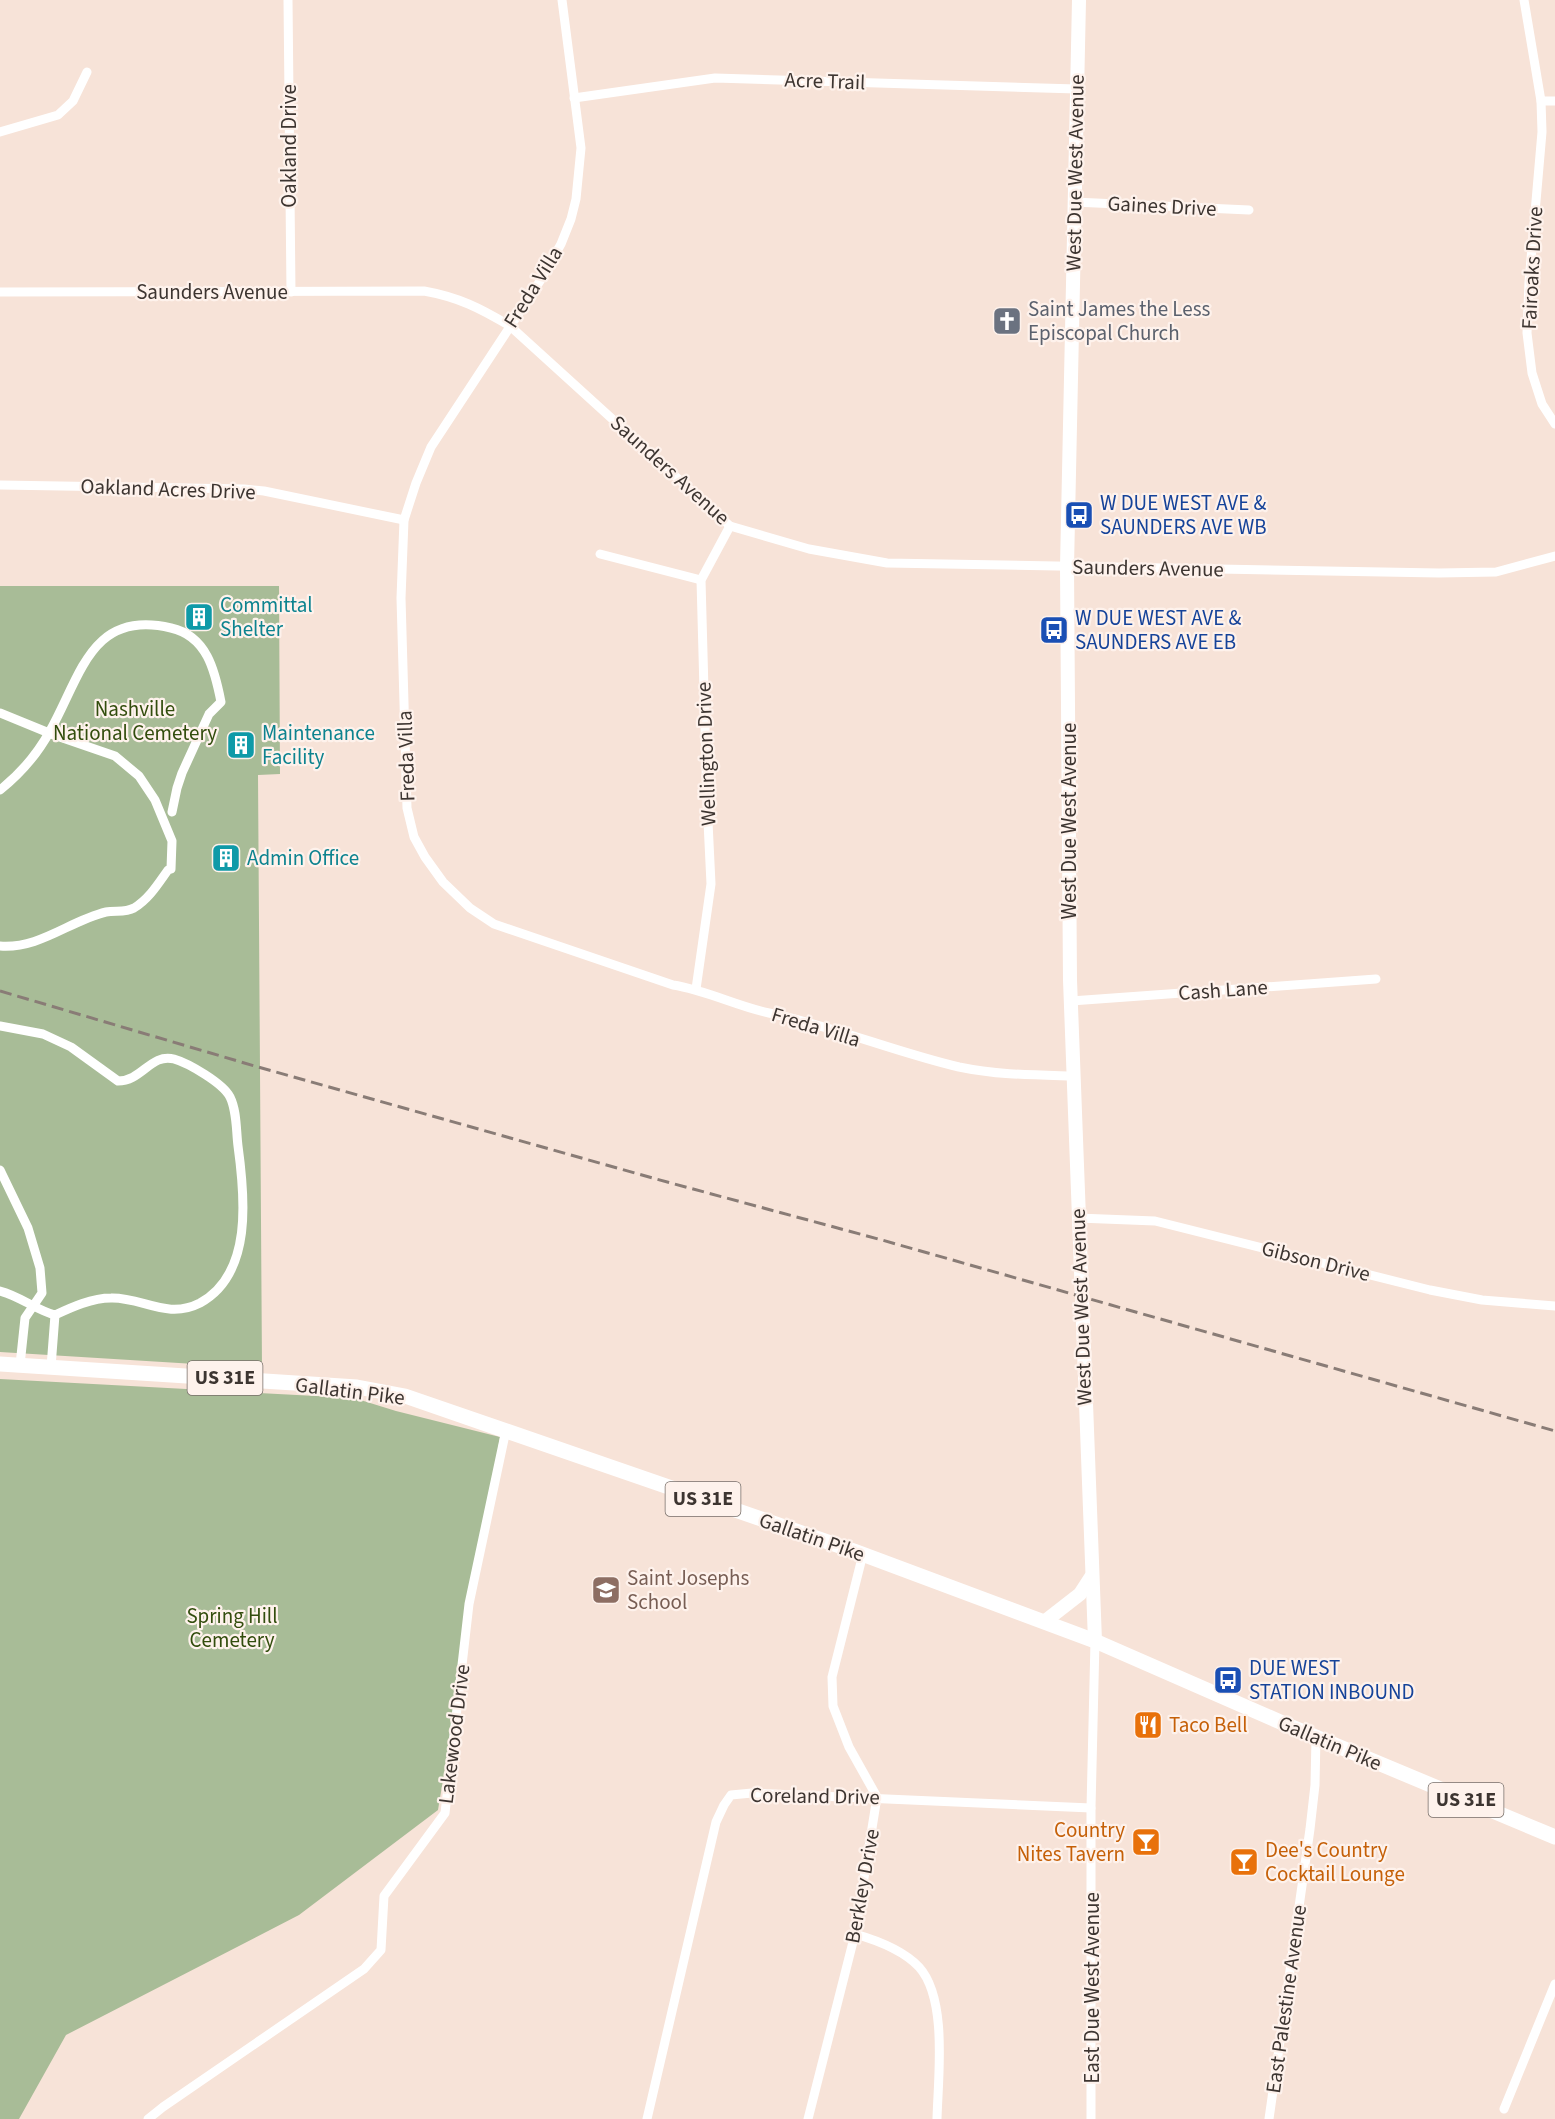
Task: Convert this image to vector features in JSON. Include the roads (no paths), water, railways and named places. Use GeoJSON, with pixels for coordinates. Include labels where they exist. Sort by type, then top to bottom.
{"type":"FeatureCollection","features":[{"type":"Feature","properties":{"kind":"main road","name":"West Due West Avenue"},"geometry":{"type":"LineString","coordinates":[[1078,0],[1067,567],[1071,1001],[1095,1641]]}},
{"type":"Feature","properties":{"kind":"main road","name":"Gallatin Pike"},"geometry":{"type":"LineString","coordinates":[[0,1364],[357,1387],[405,1396],[863,1554],[1095,1641],[1316,1737],[1554,1836]]}},
{"type":"Feature","properties":{"kind":"main road"},"geometry":{"type":"LineString","coordinates":[[1044,1622],[1080,1594],[1091,1577]]}},
{"type":"Feature","properties":{"kind":"street","name":"Oakland Drive"},"geometry":{"type":"LineString","coordinates":[[288,0],[291,292]]}},
{"type":"Feature","properties":{"kind":"street","name":"Freda Villa"},"geometry":{"type":"LineString","coordinates":[[562,0],[580,148],[572,219],[540,281],[431,447],[404,520],[401,598],[406,796],[414,837],[424,857],[443,882],[470,908],[494,924],[673,985],[696,989],[770,1013],[960,1067],[1014,1075],[1073,1076]]}},
{"type":"Feature","properties":{"kind":"street","name":"Fairoaks Drive"},"geometry":{"type":"LineString","coordinates":[[1524,0],[1540,101],[1542,132],[1529,282],[1527,333],[1532,373],[1542,404],[1555,424]]}},
{"type":"Feature","properties":{"kind":"street"},"geometry":{"type":"LineString","coordinates":[[0,132],[58,115],[73,101],[87,72]]}},
{"type":"Feature","properties":{"kind":"street","name":"Acre Trail"},"geometry":{"type":"LineString","coordinates":[[574,98],[715,78],[1077,89]]}},
{"type":"Feature","properties":{"kind":"street"},"geometry":{"type":"LineString","coordinates":[[1540,101],[1555,101]]}},
{"type":"Feature","properties":{"kind":"street","name":"Gaines Drive"},"geometry":{"type":"LineString","coordinates":[[1074,202],[1249,210]]}},
{"type":"Feature","properties":{"kind":"street","name":"Saunders Avenue"},"geometry":{"type":"LineString","coordinates":[[0,292],[424,291],[450,296],[474,305],[510,326],[730,526],[809,549],[887,563],[1454,573],[1496,572],[1555,556]]}},
{"type":"Feature","properties":{"kind":"street","name":"Oakland Acres Drive"},"geometry":{"type":"LineString","coordinates":[[0,485],[244,489],[264,491],[404,520]]}},
{"type":"Feature","properties":{"kind":"street","name":"Wellington Drive"},"geometry":{"type":"LineString","coordinates":[[696,989],[711,884],[701,580],[730,526]]}},
{"type":"Feature","properties":{"kind":"street"},"geometry":{"type":"LineString","coordinates":[[600,554],[701,580]]}},
{"type":"Feature","properties":{"kind":"street"},"geometry":{"type":"LineString","coordinates":[[0,790],[18,776],[49,733],[82,665],[96,645],[123,627],[153,624],[177,629],[198,641],[206,652],[217,681],[221,702],[209,714],[182,773],[172,812]]}},
{"type":"Feature","properties":{"kind":"street"},"geometry":{"type":"LineString","coordinates":[[0,713],[115,756],[139,776],[155,800],[172,841],[171,869],[151,894],[129,910],[108,911],[34,942],[0,946]]}},
{"type":"Feature","properties":{"kind":"street","name":"Cash Lane"},"geometry":{"type":"LineString","coordinates":[[1071,1001],[1376,979]]}},
{"type":"Feature","properties":{"kind":"street"},"geometry":{"type":"LineString","coordinates":[[0,1026],[43,1034],[71,1047],[118,1081],[136,1077],[156,1059],[174,1059],[209,1077],[229,1095],[234,1113],[244,1188],[242,1232],[231,1272],[220,1288],[199,1303],[179,1310],[163,1309],[113,1298],[70,1307],[55,1315],[0,1291]]}},
{"type":"Feature","properties":{"kind":"street"},"geometry":{"type":"LineString","coordinates":[[0,1170],[28,1228],[37,1253],[42,1290],[40,1297],[25,1318],[20,1365]]}},
{"type":"Feature","properties":{"kind":"street","name":"Gibson Drive"},"geometry":{"type":"LineString","coordinates":[[1078,1218],[1155,1221],[1430,1290],[1482,1300],[1555,1306]]}},
{"type":"Feature","properties":{"kind":"street"},"geometry":{"type":"LineString","coordinates":[[51,1367],[55,1315]]}},
{"type":"Feature","properties":{"kind":"street","name":"Lakewood Drive"},"geometry":{"type":"LineString","coordinates":[[148,2119],[364,1969],[381,1950],[384,1896],[445,1813],[469,1604],[507,1430]]}},
{"type":"Feature","properties":{"kind":"street"},"geometry":{"type":"LineString","coordinates":[[863,1554],[832,1677],[833,1707],[849,1747],[877,1797]]}},
{"type":"Feature","properties":{"kind":"street","name":"East Due West Avenue"},"geometry":{"type":"LineString","coordinates":[[1091,2119],[1091,1808],[1095,1641]]}},
{"type":"Feature","properties":{"kind":"street","name":"East Palestine Avenue"},"geometry":{"type":"LineString","coordinates":[[1269,2119],[1310,1829],[1315,1785],[1316,1737]]}},
{"type":"Feature","properties":{"kind":"street","name":"Coreland Drive"},"geometry":{"type":"LineString","coordinates":[[647,2119],[716,1822],[731,1795],[752,1793],[877,1797],[1091,1808]]}},
{"type":"Feature","properties":{"kind":"street","name":"Berkley Drive"},"geometry":{"type":"LineString","coordinates":[[808,2119],[855,1934],[877,1797]]}},
{"type":"Feature","properties":{"kind":"street"},"geometry":{"type":"LineString","coordinates":[[855,1934],[869,1938],[901,1954],[919,1967],[932,1988],[938,2018],[937,2119]]}},
{"type":"Feature","properties":{"kind":"street"},"geometry":{"type":"LineString","coordinates":[[1504,2109],[1555,1984]]}},
{"type":"Feature","properties":{"kind":"railway"},"geometry":{"type":"LineString","coordinates":[[0,991],[258,1067],[882,1240],[1555,1431]]}},
{"type":"Feature","properties":{"kind":"place","name":"Saint James the Less Episcopal Church"},"geometry":{"type":"Point","coordinates":[1007,321]}},
{"type":"Feature","properties":{"kind":"place","name":"W DUE WEST AVE & SAUNDERS AVE WB"},"geometry":{"type":"Point","coordinates":[1079,515]}},
{"type":"Feature","properties":{"kind":"place","name":"Committal Shelter"},"geometry":{"type":"Point","coordinates":[199,617]}},
{"type":"Feature","properties":{"kind":"place","name":"W DUE WEST AVE & SAUNDERS AVE EB"},"geometry":{"type":"Point","coordinates":[1054,630]}},
{"type":"Feature","properties":{"kind":"place","name":"Maintenance Facility"},"geometry":{"type":"Point","coordinates":[241,745]}},
{"type":"Feature","properties":{"kind":"place","name":"Admin Office"},"geometry":{"type":"Point","coordinates":[226,858]}},
{"type":"Feature","properties":{"kind":"place","name":"Saint Josephs School"},"geometry":{"type":"Point","coordinates":[606,1590]}},
{"type":"Feature","properties":{"kind":"place","name":"DUE WEST STATION INBOUND"},"geometry":{"type":"Point","coordinates":[1228,1680]}},
{"type":"Feature","properties":{"kind":"place","name":"Taco Bell"},"geometry":{"type":"Point","coordinates":[1148,1725]}},
{"type":"Feature","properties":{"kind":"place","name":"Country Nites Tavern"},"geometry":{"type":"Point","coordinates":[1146,1842]}},
{"type":"Feature","properties":{"kind":"place","name":"Dee's Country Cocktail Lounge"},"geometry":{"type":"Point","coordinates":[1244,1862]}},
{"type":"Feature","properties":{"kind":"park label","name":"Nashville National Cemetery"},"geometry":{"type":"Point","coordinates":[135,721]}},
{"type":"Feature","properties":{"kind":"park label","name":"Spring Hill Cemetery"},"geometry":{"type":"Point","coordinates":[232,1628]}}]}
